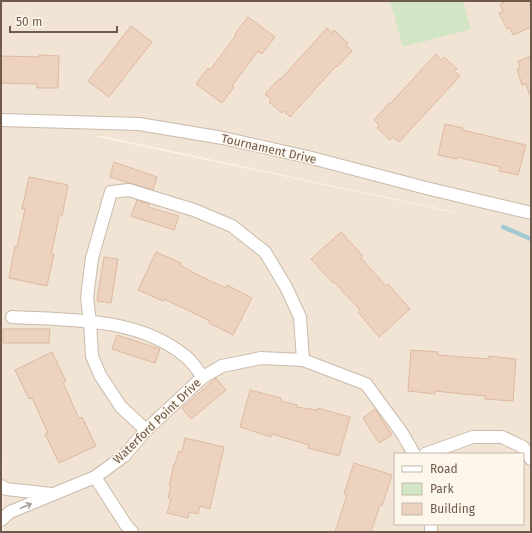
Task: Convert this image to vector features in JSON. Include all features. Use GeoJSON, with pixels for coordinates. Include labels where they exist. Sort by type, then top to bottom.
{"type":"FeatureCollection","features":[{"type":"Feature","properties":{"kind":"street","name":"Tournament Drive"},"geometry":{"type":"LineString","coordinates":[[1,120],[139,124],[223,138],[308,157],[426,188],[531,213]]}},
{"type":"Feature","properties":{"kind":"street"},"geometry":{"type":"LineString","coordinates":[[146,430],[121,407],[100,375],[92,356],[87,298],[92,258],[111,192],[129,190],[194,210],[232,226],[265,252],[286,287],[300,317],[303,360]]}},
{"type":"Feature","properties":{"kind":"street"},"geometry":{"type":"LineString","coordinates":[[12,317],[90,322],[131,328],[160,340],[186,356],[203,377]]}},
{"type":"Feature","properties":{"kind":"street","name":"Waterford Point Drive"},"geometry":{"type":"LineString","coordinates":[[1,520],[10,512],[95,477],[124,456],[146,430],[203,377],[222,366],[262,358],[303,360],[366,384],[402,433],[413,453]]}},
{"type":"Feature","properties":{"kind":"street"},"geometry":{"type":"LineString","coordinates":[[428,453],[473,437],[502,437],[524,447],[531,459]]}},
{"type":"Feature","properties":{"kind":"street"},"geometry":{"type":"LineString","coordinates":[[95,477],[132,532]]}},
{"type":"Feature","properties":{"kind":"street","name":"Waterford Point Drive"},"geometry":{"type":"LineString","coordinates":[[1,486],[6,489],[53,494]]}},
{"type":"Feature","properties":{"kind":"shaded area"},"geometry":{"type":"Polygon","coordinates":[[[1,1],[531,1],[531,532],[4,532],[2,446],[1,1]],[[94,136],[456,213],[456,212],[102,136],[94,136]]]}},
{"type":"Feature","properties":{"kind":"green space"},"geometry":{"type":"Polygon","coordinates":[[[390,1],[463,1],[471,29],[403,47],[390,1]]]}},
{"type":"Feature","properties":{"kind":"building"},"geometry":{"type":"Polygon","coordinates":[[[506,1],[531,1],[531,27],[513,35],[510,28],[507,29],[499,13],[503,11],[500,4],[506,1]]]}},
{"type":"Feature","properties":{"kind":"building"},"geometry":{"type":"Polygon","coordinates":[[[248,17],[275,37],[262,54],[258,51],[232,86],[234,87],[222,103],[196,84],[208,68],[210,70],[248,17]]]}},
{"type":"Feature","properties":{"kind":"building"},"geometry":{"type":"Polygon","coordinates":[[[131,26],[152,42],[109,97],[88,81],[131,26]]]}},
{"type":"Feature","properties":{"kind":"building"},"geometry":{"type":"Polygon","coordinates":[[[327,28],[332,33],[334,30],[348,43],[346,45],[352,51],[337,67],[336,66],[290,117],[284,111],[282,113],[269,102],[271,100],[265,94],[280,78],[281,79],[327,28]]]}},
{"type":"Feature","properties":{"kind":"building"},"geometry":{"type":"Polygon","coordinates":[[[436,54],[441,60],[444,57],[457,69],[454,71],[460,76],[399,142],[393,137],[390,140],[377,128],[379,125],[374,120],[436,54]]]}},
{"type":"Feature","properties":{"kind":"building"},"geometry":{"type":"Polygon","coordinates":[[[39,55],[59,56],[58,88],[37,88],[37,84],[1,83],[1,56],[39,57],[39,55]]]}},
{"type":"Feature","properties":{"kind":"building"},"geometry":{"type":"Polygon","coordinates":[[[531,56],[531,94],[529,94],[526,84],[522,85],[517,69],[520,68],[518,61],[531,56]]]}},
{"type":"Feature","properties":{"kind":"building"},"geometry":{"type":"Polygon","coordinates":[[[445,124],[463,128],[462,130],[526,145],[518,175],[499,171],[500,167],[457,157],[457,159],[438,155],[445,124]]]}},
{"type":"Feature","properties":{"kind":"building"},"geometry":{"type":"Polygon","coordinates":[[[114,162],[157,177],[153,190],[110,177],[114,162]]]}},
{"type":"Feature","properties":{"kind":"building"},"geometry":{"type":"Polygon","coordinates":[[[29,177],[68,185],[62,216],[59,216],[51,254],[54,254],[47,286],[9,278],[15,246],[17,247],[25,209],[22,209],[29,177]]]}},
{"type":"Feature","properties":{"kind":"building"},"geometry":{"type":"Polygon","coordinates":[[[137,200],[149,204],[148,207],[179,216],[174,230],[131,216],[137,200]]]}},
{"type":"Feature","properties":{"kind":"building"},"geometry":{"type":"Polygon","coordinates":[[[341,232],[363,256],[361,258],[386,286],[388,284],[410,309],[379,337],[358,312],[360,310],[311,259],[341,232]]]}},
{"type":"Feature","properties":{"kind":"building"},"geometry":{"type":"Polygon","coordinates":[[[156,252],[181,263],[180,265],[200,276],[226,288],[227,285],[252,298],[233,335],[209,323],[210,321],[181,307],[138,290],[156,252]]]}},
{"type":"Feature","properties":{"kind":"building"},"geometry":{"type":"Polygon","coordinates":[[[104,257],[118,259],[111,303],[97,301],[104,257]]]}},
{"type":"Feature","properties":{"kind":"building"},"geometry":{"type":"Polygon","coordinates":[[[3,329],[50,329],[49,343],[3,343],[3,329]]]}},
{"type":"Feature","properties":{"kind":"building"},"geometry":{"type":"Polygon","coordinates":[[[117,335],[160,349],[155,363],[112,349],[117,335]]]}},
{"type":"Feature","properties":{"kind":"building"},"geometry":{"type":"Polygon","coordinates":[[[411,350],[438,352],[438,355],[489,359],[489,356],[516,359],[513,401],[485,399],[486,396],[435,391],[435,394],[408,391],[411,350]]]}},
{"type":"Feature","properties":{"kind":"building"},"geometry":{"type":"Polygon","coordinates":[[[52,352],[66,381],[63,383],[79,419],[82,417],[96,446],[59,463],[45,434],[48,433],[32,398],[29,399],[15,370],[52,352]]]}},
{"type":"Feature","properties":{"kind":"building"},"geometry":{"type":"Polygon","coordinates":[[[216,378],[226,390],[191,419],[182,408],[216,378]]]}},
{"type":"Feature","properties":{"kind":"building"},"geometry":{"type":"Polygon","coordinates":[[[250,390],[281,398],[281,401],[297,405],[296,407],[318,410],[318,408],[350,417],[339,456],[308,448],[309,445],[272,434],[271,437],[240,427],[250,390]]]}},
{"type":"Feature","properties":{"kind":"building"},"geometry":{"type":"Polygon","coordinates":[[[375,409],[392,435],[379,443],[363,418],[375,409]]]}},
{"type":"Feature","properties":{"kind":"building"},"geometry":{"type":"Polygon","coordinates":[[[185,438],[224,447],[210,509],[200,506],[198,514],[189,512],[188,518],[167,513],[171,499],[168,498],[171,486],[169,486],[174,464],[179,451],[182,452],[185,438]]]}},
{"type":"Feature","properties":{"kind":"building"},"geometry":{"type":"Polygon","coordinates":[[[354,463],[392,475],[382,506],[380,505],[371,532],[335,532],[347,495],[344,494],[354,463]]]}},
{"type":"Feature","properties":{"kind":"waterway"},"geometry":{"type":"LineString","coordinates":[[503,227],[531,239]]}}]}
